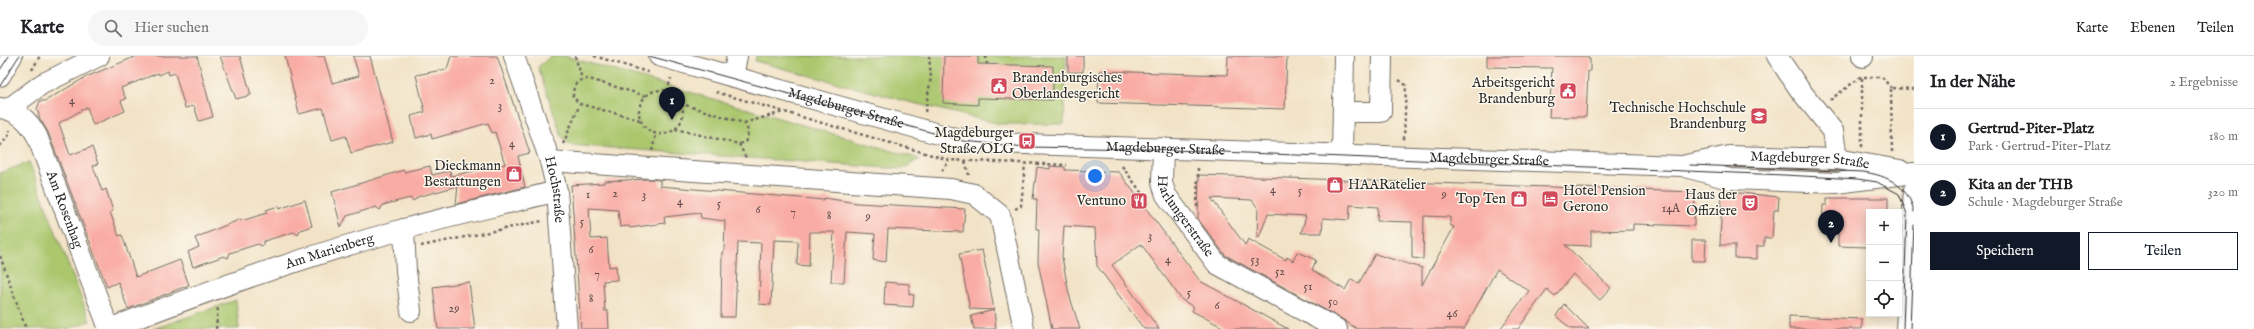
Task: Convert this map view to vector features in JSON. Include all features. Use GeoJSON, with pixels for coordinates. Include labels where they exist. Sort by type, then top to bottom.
{"type":"FeatureCollection","features":[{"type":"Feature","properties":{"kind":"street"},"geometry":{"type":"LineString","coordinates":[[4,108],[42,84],[99,56]]}},
{"type":"Feature","properties":{"kind":"street","name":"Hochstraße"},"geometry":{"type":"LineString","coordinates":[[514,56],[553,161],[560,218],[567,329]]}},
{"type":"Feature","properties":{"kind":"street","name":"Magdeburger Straße"},"geometry":{"type":"LineString","coordinates":[[659,56],[949,137],[995,142],[1682,166],[1729,179],[1837,183],[1914,173]]}},
{"type":"Feature","properties":{"kind":"street"},"geometry":{"type":"LineString","coordinates":[[733,77],[737,56]]}},
{"type":"Feature","properties":{"kind":"street"},"geometry":{"type":"LineString","coordinates":[[1342,154],[1344,56]]}},
{"type":"Feature","properties":{"kind":"street"},"geometry":{"type":"LineString","coordinates":[[1777,56],[1800,90],[1833,131],[1837,159]]}},
{"type":"Feature","properties":{"kind":"street"},"geometry":{"type":"LineString","coordinates":[[1343,112],[1381,112],[1382,62]]}},
{"type":"Feature","properties":{"kind":"street","name":"Am Rosenhag"},"geometry":{"type":"LineString","coordinates":[[4,108],[30,123],[37,136],[109,329]]}},
{"type":"Feature","properties":{"kind":"street","name":"Harlungerstraße"},"geometry":{"type":"LineString","coordinates":[[1163,148],[1162,183],[1166,195],[1196,233],[1217,264],[1337,329]]}},
{"type":"Feature","properties":{"kind":"street","name":"Magdeburger Straße"},"geometry":{"type":"LineString","coordinates":[[1682,166],[1729,156],[1837,159],[1914,173]]}},
{"type":"Feature","properties":{"kind":"street"},"geometry":{"type":"LineString","coordinates":[[553,161],[951,189],[974,194],[1000,215],[1024,329]]}},
{"type":"Feature","properties":{"kind":"street"},"geometry":{"type":"LineString","coordinates":[[1906,329],[1914,190]]}},
{"type":"Feature","properties":{"kind":"street","name":"Am Marienberg"},"geometry":{"type":"LineString","coordinates":[[109,329],[200,293],[268,269],[404,229],[557,191]]}},
{"type":"Feature","properties":{"kind":"street"},"geometry":{"type":"LineString","coordinates":[[404,229],[411,311]]}},
{"type":"Feature","properties":{"kind":"path"},"geometry":{"type":"LineString","coordinates":[[575,56],[582,79]]}},
{"type":"Feature","properties":{"kind":"path"},"geometry":{"type":"LineString","coordinates":[[917,113],[925,115],[931,77],[929,56]]}},
{"type":"Feature","properties":{"kind":"path"},"geometry":{"type":"LineString","coordinates":[[986,56],[987,64]]}},
{"type":"Feature","properties":{"kind":"path"},"geometry":{"type":"LineString","coordinates":[[1862,56],[1862,155]]}},
{"type":"Feature","properties":{"kind":"path"},"geometry":{"type":"LineString","coordinates":[[1382,62],[1406,85],[1404,142]]}},
{"type":"Feature","properties":{"kind":"path"},"geometry":{"type":"LineString","coordinates":[[1817,110],[1862,77],[1882,77],[1891,88],[1892,168]]}},
{"type":"Feature","properties":{"kind":"path"},"geometry":{"type":"LineString","coordinates":[[668,90],[671,78]]}},
{"type":"Feature","properties":{"kind":"path"},"geometry":{"type":"LineString","coordinates":[[640,120],[580,104],[573,97],[573,89],[575,82],[582,79],[646,96],[660,90],[668,90],[679,98],[682,104],[683,118],[675,129],[663,134],[656,134],[644,126],[640,120],[640,107],[646,96]]}},
{"type":"Feature","properties":{"kind":"path"},"geometry":{"type":"LineString","coordinates":[[1891,88],[1914,89]]}},
{"type":"Feature","properties":{"kind":"path"},"geometry":{"type":"LineString","coordinates":[[553,161],[580,104]]}},
{"type":"Feature","properties":{"kind":"path"},"geometry":{"type":"LineString","coordinates":[[682,104],[744,123],[784,112]]}},
{"type":"Feature","properties":{"kind":"path"},"geometry":{"type":"LineString","coordinates":[[675,129],[739,144],[745,142],[748,136],[748,129],[744,123]]}},
{"type":"Feature","properties":{"kind":"path"},"geometry":{"type":"LineString","coordinates":[[0,146],[9,135]]}},
{"type":"Feature","properties":{"kind":"path"},"geometry":{"type":"LineString","coordinates":[[1396,142],[1412,143]]}},
{"type":"Feature","properties":{"kind":"path"},"geometry":{"type":"LineString","coordinates":[[1000,215],[1021,206],[1025,164]]}},
{"type":"Feature","properties":{"kind":"path"},"geometry":{"type":"LineString","coordinates":[[1196,233],[1198,168]]}},
{"type":"Feature","properties":{"kind":"path"},"geometry":{"type":"LineString","coordinates":[[405,250],[560,218]]}},
{"type":"Feature","properties":{"kind":"path"},"geometry":{"type":"LineString","coordinates":[[0,256],[26,329]]}},
{"type":"Feature","properties":{"kind":"path"},"geometry":{"type":"LineString","coordinates":[[216,329],[218,300]]}},
{"type":"Feature","properties":{"kind":"green space"},"geometry":{"type":"Polygon","coordinates":[[[551,56],[565,56],[920,159],[902,169],[570,145],[562,137],[538,67],[551,56]]]}},
{"type":"Feature","properties":{"kind":"green space"},"geometry":{"type":"Polygon","coordinates":[[[756,56],[1066,56],[1064,124],[1000,124],[913,103],[755,61],[756,56]]]}},
{"type":"Feature","properties":{"kind":"green space"},"geometry":{"type":"Polygon","coordinates":[[[29,162],[90,321],[68,329],[0,329],[0,173],[29,162]]]}},
{"type":"Feature","properties":{"kind":"green space"},"geometry":{"type":"Polygon","coordinates":[[[236,300],[239,329],[153,329],[236,300]]]}},
{"type":"Feature","properties":{"kind":"building"},"geometry":{"type":"Polygon","coordinates":[[[137,56],[197,56],[213,117],[199,121],[194,106],[185,108],[175,73],[169,75],[168,71],[159,75],[158,73],[121,88],[126,99],[121,101],[125,111],[93,125],[87,107],[59,123],[70,155],[92,147],[98,164],[93,166],[102,191],[106,189],[113,211],[110,212],[119,236],[122,235],[136,277],[180,260],[189,285],[128,309],[118,282],[107,287],[48,132],[40,119],[37,109],[40,101],[45,101],[86,77],[137,56]]]}},
{"type":"Feature","properties":{"kind":"building"},"geometry":{"type":"Polygon","coordinates":[[[220,56],[240,56],[251,95],[236,99],[220,56]]]}},
{"type":"Feature","properties":{"kind":"building"},"geometry":{"type":"Polygon","coordinates":[[[285,56],[324,56],[332,83],[359,76],[353,56],[370,56],[393,142],[351,153],[346,136],[332,140],[323,108],[299,114],[285,56]]]}},
{"type":"Feature","properties":{"kind":"building"},"geometry":{"type":"Polygon","coordinates":[[[451,56],[497,56],[530,153],[518,156],[525,187],[456,204],[458,186],[417,197],[414,201],[410,198],[383,205],[380,210],[376,207],[347,216],[341,227],[332,192],[404,170],[404,172],[430,166],[432,175],[450,171],[451,176],[505,164],[495,132],[492,133],[488,123],[432,139],[431,134],[416,138],[411,116],[425,112],[416,75],[447,69],[451,56]]]}},
{"type":"Feature","properties":{"kind":"building","name":"Brandenburgisches Oberlandesgericht"},"geometry":{"type":"Polygon","coordinates":[[[944,56],[978,56],[978,64],[1053,66],[1053,100],[978,98],[978,105],[943,103],[944,56]]]}},
{"type":"Feature","properties":{"kind":"building"},"geometry":{"type":"Polygon","coordinates":[[[1068,56],[1083,56],[1083,72],[1068,72],[1068,56]]]}},
{"type":"Feature","properties":{"kind":"building"},"geometry":{"type":"Polygon","coordinates":[[[1228,56],[1287,56],[1285,109],[1098,103],[1099,71],[1227,75],[1228,56]]]}},
{"type":"Feature","properties":{"kind":"building","name":"Arbeitsgericht Brandenburg"},"geometry":{"type":"Polygon","coordinates":[[[1487,56],[1588,56],[1588,59],[1590,59],[1590,71],[1588,71],[1586,117],[1549,117],[1552,68],[1487,67],[1487,56]]]}},
{"type":"Feature","properties":{"kind":"building"},"geometry":{"type":"Polygon","coordinates":[[[1050,166],[1065,167],[1065,170],[1119,172],[1200,281],[1288,329],[1226,329],[1192,311],[1194,307],[1182,300],[1141,244],[1112,265],[1159,329],[1144,329],[1097,266],[1095,228],[1064,226],[1062,257],[1069,294],[1080,329],[1052,329],[1038,262],[1039,229],[1036,229],[1037,199],[1033,199],[1037,167],[1050,169],[1050,166]]]}},
{"type":"Feature","properties":{"kind":"building"},"geometry":{"type":"Polygon","coordinates":[[[1199,175],[1695,192],[1694,226],[1633,224],[1633,230],[1591,231],[1591,246],[1565,245],[1611,288],[1600,300],[1573,274],[1555,296],[1547,289],[1518,329],[1500,329],[1529,291],[1497,269],[1464,329],[1357,329],[1342,319],[1225,255],[1198,219],[1199,175]],[[1211,198],[1245,245],[1248,239],[1286,260],[1287,257],[1293,261],[1297,252],[1316,260],[1312,270],[1345,290],[1351,279],[1359,283],[1375,254],[1422,268],[1422,285],[1454,227],[1450,225],[1450,217],[1424,216],[1423,259],[1412,258],[1412,222],[1377,221],[1378,207],[1350,205],[1349,220],[1323,218],[1322,233],[1301,233],[1306,216],[1268,214],[1259,237],[1257,237],[1258,208],[1252,200],[1211,198]]]}},
{"type":"Feature","properties":{"kind":"building"},"geometry":{"type":"Polygon","coordinates":[[[660,180],[660,186],[824,200],[824,198],[857,203],[965,209],[963,232],[888,229],[886,262],[873,260],[875,234],[847,232],[844,282],[831,282],[834,232],[810,232],[809,266],[797,265],[798,241],[774,240],[771,305],[759,304],[761,243],[738,242],[735,317],[721,317],[722,252],[724,252],[725,221],[701,218],[700,213],[664,217],[665,223],[630,228],[629,226],[620,227],[618,210],[589,208],[591,239],[607,238],[609,267],[616,266],[617,280],[603,281],[605,311],[608,311],[609,329],[581,329],[571,185],[604,183],[604,181],[660,180]]]}},
{"type":"Feature","properties":{"kind":"building"},"geometry":{"type":"Polygon","coordinates":[[[1742,193],[1779,197],[1778,210],[1774,210],[1772,238],[1764,238],[1764,246],[1757,246],[1757,259],[1735,258],[1735,245],[1720,245],[1722,194],[1742,193]]]}},
{"type":"Feature","properties":{"kind":"building"},"geometry":{"type":"Polygon","coordinates":[[[1827,198],[1888,198],[1888,209],[1866,209],[1866,247],[1838,246],[1838,233],[1822,233],[1823,205],[1827,205],[1827,198]]]}},
{"type":"Feature","properties":{"kind":"building"},"geometry":{"type":"Polygon","coordinates":[[[305,200],[312,226],[300,230],[298,235],[294,232],[264,241],[262,246],[258,244],[230,253],[228,258],[224,256],[193,267],[188,252],[199,247],[195,238],[241,219],[241,221],[267,213],[266,210],[278,206],[279,209],[305,200]]]}},
{"type":"Feature","properties":{"kind":"building"},"geometry":{"type":"Polygon","coordinates":[[[1692,240],[1706,240],[1705,261],[1692,261],[1692,240]]]}},
{"type":"Feature","properties":{"kind":"building"},"geometry":{"type":"Polygon","coordinates":[[[982,250],[994,310],[970,309],[959,254],[982,250]]]}},
{"type":"Feature","properties":{"kind":"building"},"geometry":{"type":"Polygon","coordinates":[[[469,282],[475,329],[438,329],[433,287],[469,282]]]}},
{"type":"Feature","properties":{"kind":"building"},"geometry":{"type":"Polygon","coordinates":[[[885,282],[909,284],[909,294],[914,295],[913,307],[884,305],[885,282]]]}},
{"type":"Feature","properties":{"kind":"building"},"geometry":{"type":"Polygon","coordinates":[[[1564,304],[1589,329],[1571,329],[1556,316],[1564,304]]]}},
{"type":"Feature","properties":{"kind":"building"},"geometry":{"type":"Polygon","coordinates":[[[994,310],[996,329],[974,329],[971,316],[994,310]]]}},
{"type":"Feature","properties":{"kind":"building"},"geometry":{"type":"Polygon","coordinates":[[[1789,316],[1862,319],[1862,329],[1789,329],[1789,316]]]}},
{"type":"Feature","properties":{"kind":"tram line"},"geometry":{"type":"LineString","coordinates":[[0,70],[9,56]]}},
{"type":"Feature","properties":{"kind":"tram line"},"geometry":{"type":"LineString","coordinates":[[0,86],[19,56]]}},
{"type":"Feature","properties":{"kind":"tram line"},"geometry":{"type":"LineString","coordinates":[[649,56],[963,141],[1026,147],[1149,149],[1784,175],[1858,179],[1877,182],[1899,194],[1907,214],[1903,329]]}},
{"type":"Feature","properties":{"kind":"tram line"},"geometry":{"type":"LineString","coordinates":[[1690,165],[1863,172],[1880,176],[1896,183],[1907,195],[1914,212]]}},
{"type":"Feature","properties":{"kind":"tram line"},"geometry":{"type":"LineString","coordinates":[[1910,329],[1914,225]]}},
{"type":"Feature","properties":{"kind":"place","name":"Brandenburgisches Oberlandesgericht"},"geometry":{"type":"Point","coordinates":[999,86]}},
{"type":"Feature","properties":{"kind":"place","name":"Arbeitsgericht Brandenburg"},"geometry":{"type":"Point","coordinates":[1568,91]}},
{"type":"Feature","properties":{"kind":"place","name":"Technische Hochschule Brandenburg"},"geometry":{"type":"Point","coordinates":[1759,116]}},
{"type":"Feature","properties":{"kind":"place","name":"Gertrud-Piter-Platz"},"geometry":{"type":"Point","coordinates":[672,120]}},
{"type":"Feature","properties":{"kind":"place","name":"Magdeburger Straße/OLG"},"geometry":{"type":"Point","coordinates":[1027,141]}},
{"type":"Feature","properties":{"kind":"place","name":"Dieckmann Bestattungen"},"geometry":{"type":"Point","coordinates":[514,174]}},
{"type":"Feature","properties":{"kind":"place","name":"HAARatelier"},"geometry":{"type":"Point","coordinates":[1335,185]}},
{"type":"Feature","properties":{"kind":"place","name":"Top Ten"},"geometry":{"type":"Point","coordinates":[1519,199]}},
{"type":"Feature","properties":{"kind":"place","name":"Hotel Pension Gerono"},"geometry":{"type":"Point","coordinates":[1550,199]}},
{"type":"Feature","properties":{"kind":"place","name":"Ventuno"},"geometry":{"type":"Point","coordinates":[1139,201]}},
{"type":"Feature","properties":{"kind":"place","name":"Haus der Offiziere"},"geometry":{"type":"Point","coordinates":[1750,203]}},
{"type":"Feature","properties":{"kind":"place","name":"Kita an der THB"},"geometry":{"type":"Point","coordinates":[1831,243]}}]}
